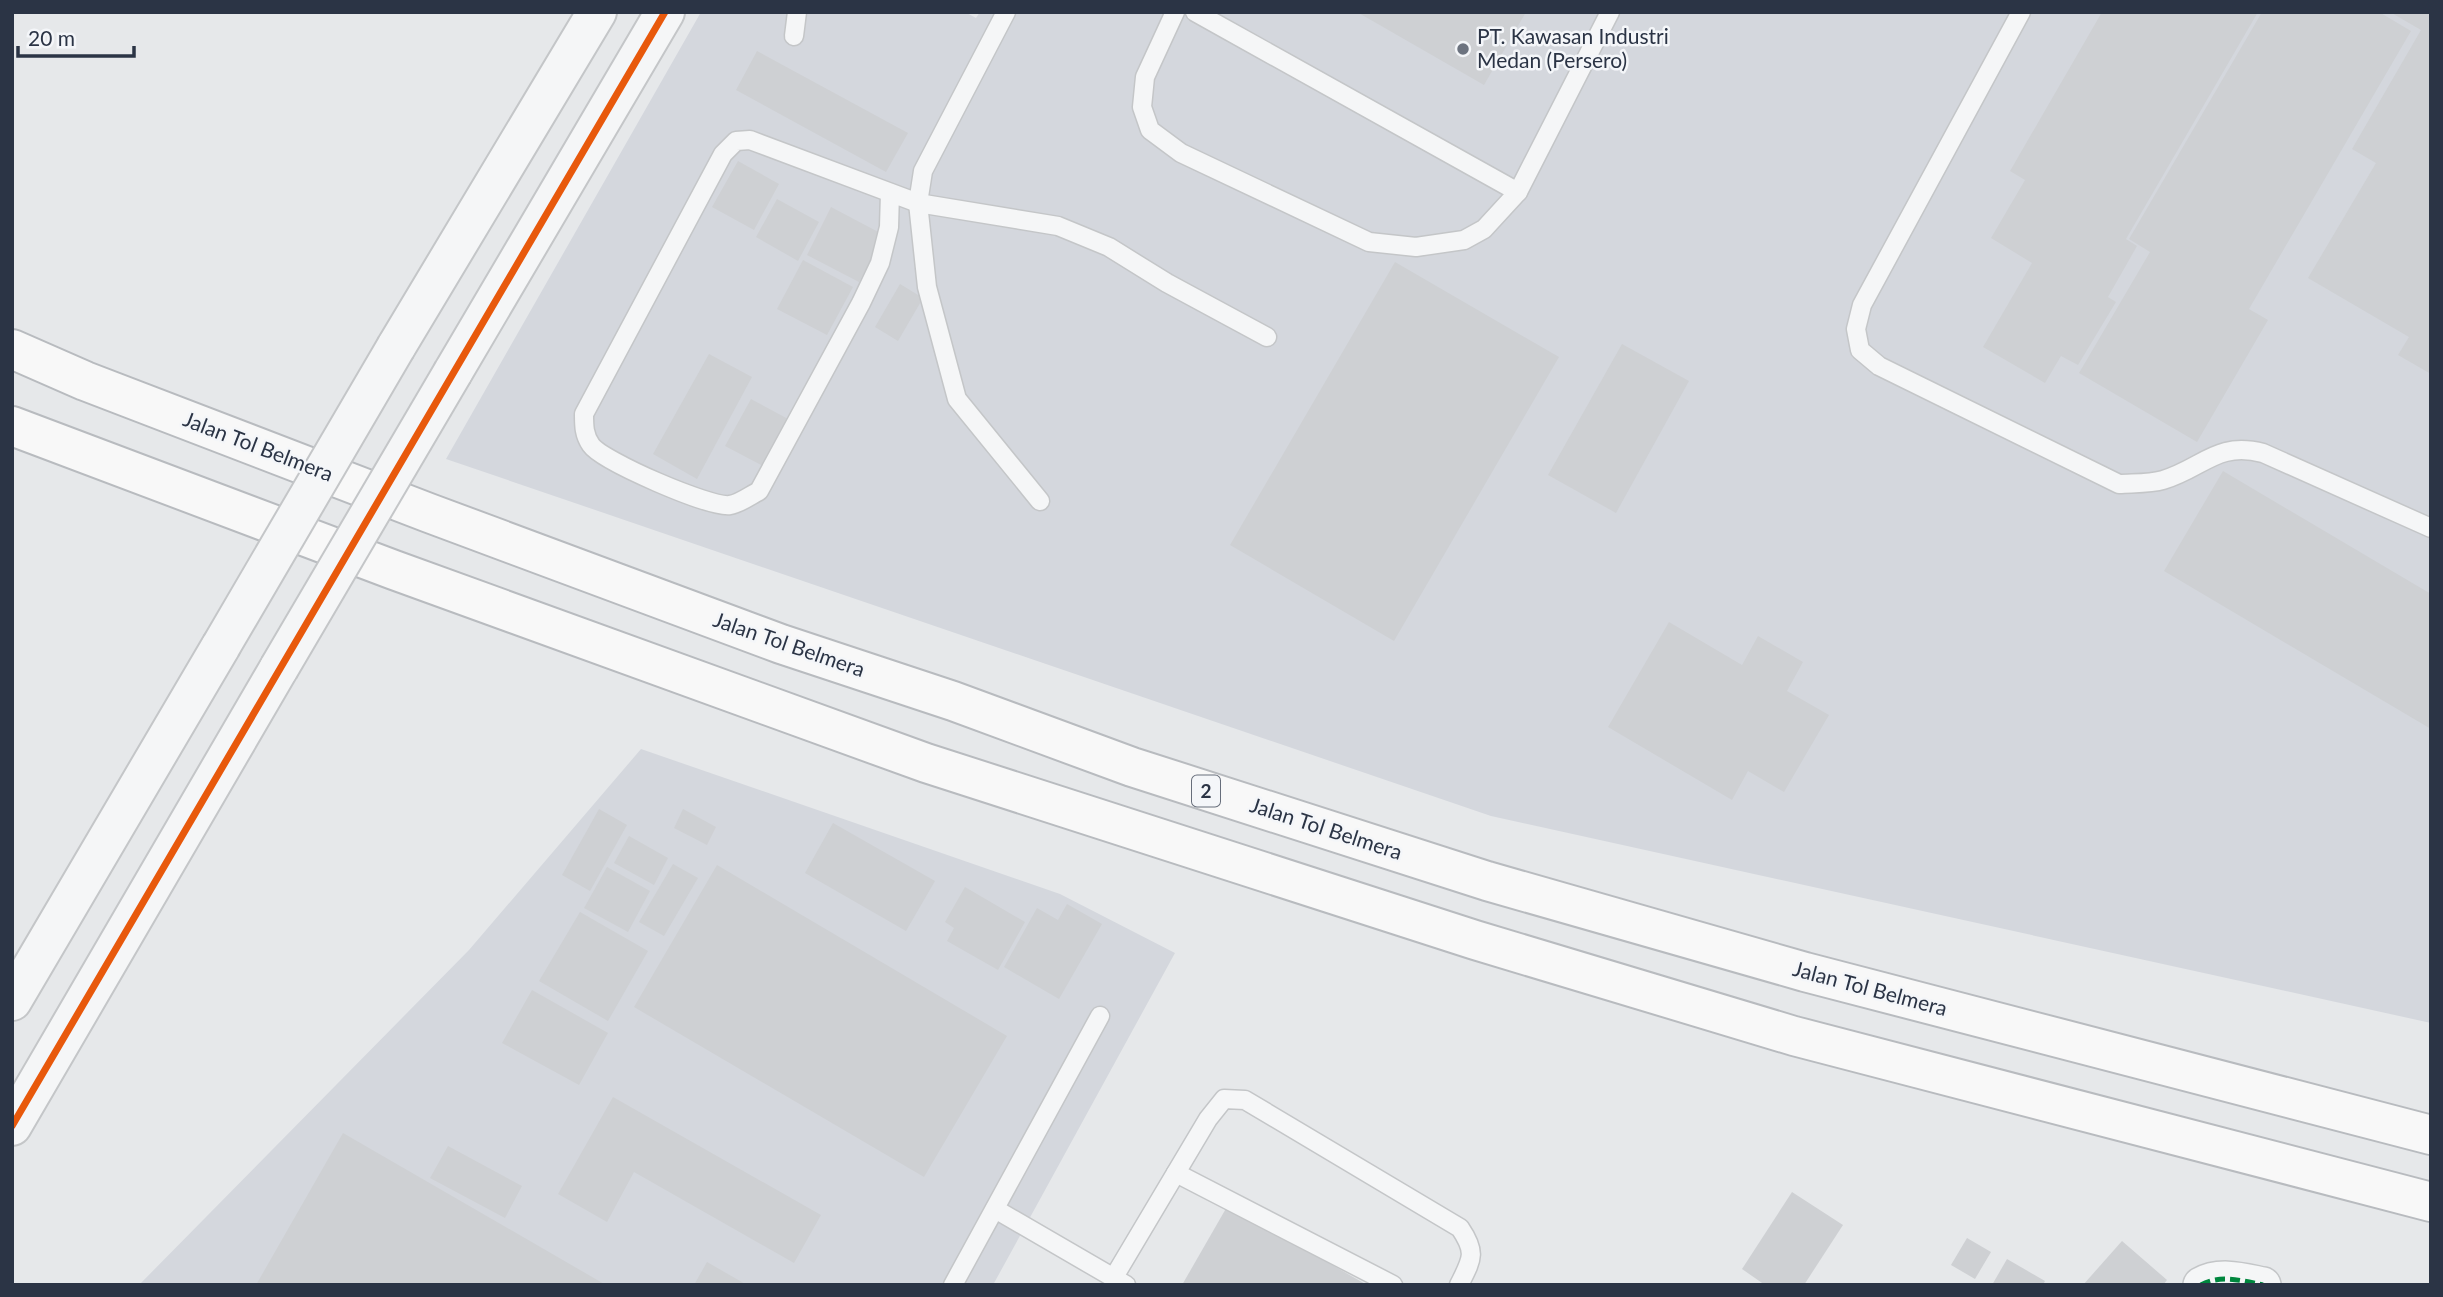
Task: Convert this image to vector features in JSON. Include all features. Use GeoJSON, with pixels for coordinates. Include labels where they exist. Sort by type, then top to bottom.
{"type":"FeatureCollection","features":[{"type":"Feature","properties":{"kind":"highway","name":"Jalan Tol Belmera"},"geometry":{"type":"LineString","coordinates":[[12,349],[85,381],[442,518],[781,643],[953,701],[1132,767],[1487,881],[1805,972],[2431,1135]]}},
{"type":"Feature","properties":{"kind":"highway"},"geometry":{"type":"LineString","coordinates":[[12,426],[394,570],[926,763],[1475,940],[1794,1036],[2431,1202]]}},
{"type":"Feature","properties":{"kind":"street"},"geometry":{"type":"LineString","coordinates":[[12,1001],[396,347],[597,12]]}},
{"type":"Feature","properties":{"kind":"street"},"geometry":{"type":"LineString","coordinates":[[12,1126],[665,12]]}},
{"type":"Feature","properties":{"kind":"street"},"geometry":{"type":"LineString","coordinates":[[2201,1285],[2208,1280],[2233,1279],[2263,1285]]}},
{"type":"Feature","properties":{"kind":"lane"},"geometry":{"type":"LineString","coordinates":[[794,36],[797,12]]}},
{"type":"Feature","properties":{"kind":"lane"},"geometry":{"type":"LineString","coordinates":[[1006,12],[923,171],[918,204],[927,287],[957,399],[1040,501]]}},
{"type":"Feature","properties":{"kind":"lane"},"geometry":{"type":"LineString","coordinates":[[1175,12],[1144,77],[1142,107],[1150,130],[1181,153],[1369,242],[1416,247],[1464,240],[1484,229],[1518,192],[1610,12]]}},
{"type":"Feature","properties":{"kind":"lane"},"geometry":{"type":"LineString","coordinates":[[1195,12],[1518,192]]}},
{"type":"Feature","properties":{"kind":"lane"},"geometry":{"type":"LineString","coordinates":[[2021,12],[1862,305],[1856,329],[1860,350],[1879,366],[2119,484],[2162,481],[2226,450],[2245,448],[2263,453],[2431,528]]}},
{"type":"Feature","properties":{"kind":"lane"},"geometry":{"type":"LineString","coordinates":[[890,193],[889,227],[880,263],[759,491],[729,506],[703,500],[609,459],[592,447],[584,433],[584,414],[723,154],[736,141],[750,140],[890,193],[918,204],[1058,226],[1109,247],[1167,283],[1266,337]]}},
{"type":"Feature","properties":{"kind":"lane"},"geometry":{"type":"LineString","coordinates":[[953,1285],[1100,1016]]}},
{"type":"Feature","properties":{"kind":"lane"},"geometry":{"type":"LineString","coordinates":[[995,1209],[1120,1281],[1176,1172],[1208,1119],[1224,1099],[1245,1100],[1460,1228],[1471,1244],[1470,1263],[1459,1285]]}},
{"type":"Feature","properties":{"kind":"lane"},"geometry":{"type":"LineString","coordinates":[[1176,1172],[1393,1285]]}},
{"type":"Feature","properties":{"kind":"shaded area"},"geometry":{"type":"Polygon","coordinates":[[[701,12],[965,12],[976,18],[980,12],[2431,12],[2431,1023],[1491,816],[446,459],[701,12]]]}},
{"type":"Feature","properties":{"kind":"shaded area"},"geometry":{"type":"Polygon","coordinates":[[[641,749],[1060,894],[1175,953],[993,1285],[139,1285],[469,950],[641,749]]]}},
{"type":"Feature","properties":{"kind":"building","name":"PT. Kawasan Industri Medan (Persero)"},"geometry":{"type":"Polygon","coordinates":[[[1357,12],[1526,12],[1484,85],[1357,12]]]}},
{"type":"Feature","properties":{"kind":"building"},"geometry":{"type":"Polygon","coordinates":[[[2102,12],[2258,12],[2126,239],[2137,246],[2108,297],[2116,302],[2078,365],[2061,356],[2045,383],[1983,347],[2032,263],[1991,238],[2025,180],[2010,171],[2102,12]]]}},
{"type":"Feature","properties":{"kind":"building"},"geometry":{"type":"Polygon","coordinates":[[[2262,12],[2379,12],[2411,31],[2249,309],[2268,320],[2197,442],[2079,373],[2150,252],[2129,239],[2262,12]]]}},
{"type":"Feature","properties":{"kind":"building"},"geometry":{"type":"Polygon","coordinates":[[[2390,12],[2431,12],[2431,374],[2398,355],[2409,337],[2308,278],[2376,163],[2352,149],[2421,30],[2390,12]]]}},
{"type":"Feature","properties":{"kind":"building"},"geometry":{"type":"Polygon","coordinates":[[[757,51],[908,133],[886,172],[736,90],[757,51]]]}},
{"type":"Feature","properties":{"kind":"building"},"geometry":{"type":"Polygon","coordinates":[[[738,161],[779,184],[754,230],[712,207],[738,161]]]}},
{"type":"Feature","properties":{"kind":"building"},"geometry":{"type":"Polygon","coordinates":[[[777,199],[819,222],[798,261],[756,237],[777,199]]]}},
{"type":"Feature","properties":{"kind":"building"},"geometry":{"type":"Polygon","coordinates":[[[831,207],[884,235],[859,282],[807,255],[831,207]]]}},
{"type":"Feature","properties":{"kind":"building"},"geometry":{"type":"Polygon","coordinates":[[[803,260],[853,287],[827,335],[777,309],[803,260]]]}},
{"type":"Feature","properties":{"kind":"building"},"geometry":{"type":"Polygon","coordinates":[[[1395,262],[1559,357],[1394,641],[1230,545],[1395,262]]]}},
{"type":"Feature","properties":{"kind":"building"},"geometry":{"type":"Polygon","coordinates":[[[900,284],[923,298],[898,341],[875,327],[900,284]]]}},
{"type":"Feature","properties":{"kind":"building"},"geometry":{"type":"Polygon","coordinates":[[[1622,344],[1689,381],[1616,513],[1548,475],[1622,344]]]}},
{"type":"Feature","properties":{"kind":"building"},"geometry":{"type":"Polygon","coordinates":[[[709,354],[752,377],[697,479],[653,454],[709,354]]]}},
{"type":"Feature","properties":{"kind":"building"},"geometry":{"type":"Polygon","coordinates":[[[751,399],[790,420],[765,467],[725,446],[751,399]]]}},
{"type":"Feature","properties":{"kind":"building"},"geometry":{"type":"Polygon","coordinates":[[[2223,471],[2431,594],[2431,729],[2164,571],[2223,471]]]}},
{"type":"Feature","properties":{"kind":"building"},"geometry":{"type":"Polygon","coordinates":[[[1669,622],[1742,665],[1758,636],[1803,662],[1787,691],[1829,715],[1784,792],[1748,771],[1732,800],[1608,727],[1669,622]]]}},
{"type":"Feature","properties":{"kind":"building"},"geometry":{"type":"Polygon","coordinates":[[[599,809],[627,825],[590,891],[562,875],[599,809]]]}},
{"type":"Feature","properties":{"kind":"building"},"geometry":{"type":"Polygon","coordinates":[[[683,809],[716,827],[707,845],[674,828],[683,809]]]}},
{"type":"Feature","properties":{"kind":"building"},"geometry":{"type":"Polygon","coordinates":[[[833,823],[935,881],[906,931],[805,873],[833,823]]]}},
{"type":"Feature","properties":{"kind":"building"},"geometry":{"type":"Polygon","coordinates":[[[629,836],[668,858],[654,885],[614,863],[629,836]]]}},
{"type":"Feature","properties":{"kind":"building"},"geometry":{"type":"Polygon","coordinates":[[[673,864],[698,878],[664,936],[639,922],[673,864]]]}},
{"type":"Feature","properties":{"kind":"building"},"geometry":{"type":"Polygon","coordinates":[[[717,865],[1007,1036],[924,1177],[634,1007],[717,865]]]}},
{"type":"Feature","properties":{"kind":"building"},"geometry":{"type":"Polygon","coordinates":[[[607,867],[650,891],[628,932],[584,908],[607,867]]]}},
{"type":"Feature","properties":{"kind":"building"},"geometry":{"type":"Polygon","coordinates":[[[965,887],[1025,922],[998,970],[947,941],[954,928],[945,922],[965,887]]]}},
{"type":"Feature","properties":{"kind":"building"},"geometry":{"type":"Polygon","coordinates":[[[1067,904],[1102,924],[1059,999],[1004,967],[1037,908],[1058,920],[1067,904]]]}},
{"type":"Feature","properties":{"kind":"building"},"geometry":{"type":"Polygon","coordinates":[[[580,912],[648,951],[608,1021],[539,981],[580,912]]]}},
{"type":"Feature","properties":{"kind":"building"},"geometry":{"type":"Polygon","coordinates":[[[532,990],[608,1033],[579,1085],[502,1043],[532,990]]]}},
{"type":"Feature","properties":{"kind":"building"},"geometry":{"type":"Polygon","coordinates":[[[613,1097],[821,1215],[794,1263],[634,1172],[607,1222],[558,1194],[613,1097]]]}},
{"type":"Feature","properties":{"kind":"building"},"geometry":{"type":"Polygon","coordinates":[[[343,1133],[606,1285],[256,1285],[343,1133]]]}},
{"type":"Feature","properties":{"kind":"building"},"geometry":{"type":"Polygon","coordinates":[[[448,1146],[522,1186],[505,1218],[430,1178],[448,1146]]]}},
{"type":"Feature","properties":{"kind":"building"},"geometry":{"type":"Polygon","coordinates":[[[1792,1192],[1843,1225],[1804,1285],[1765,1285],[1742,1269],[1792,1192]]]}},
{"type":"Feature","properties":{"kind":"building"},"geometry":{"type":"Polygon","coordinates":[[[1228,1205],[1367,1285],[1182,1285],[1228,1205]]]}},
{"type":"Feature","properties":{"kind":"building"},"geometry":{"type":"Polygon","coordinates":[[[1967,1238],[1991,1252],[1975,1279],[1951,1265],[1967,1238]]]}},
{"type":"Feature","properties":{"kind":"building"},"geometry":{"type":"Polygon","coordinates":[[[2122,1241],[2167,1280],[2163,1285],[2083,1285],[2122,1241]]]}},
{"type":"Feature","properties":{"kind":"building"},"geometry":{"type":"Polygon","coordinates":[[[2007,1259],[2045,1281],[2043,1285],[1992,1285],[2007,1259]]]}},
{"type":"Feature","properties":{"kind":"building"},"geometry":{"type":"Polygon","coordinates":[[[707,1262],[747,1285],[694,1285],[707,1262]]]}},
{"type":"Feature","properties":{"kind":"marked path"},"geometry":{"type":"LineString","coordinates":[[2201,1285],[2224,1279],[2263,1285]]}},
{"type":"Feature","properties":{"kind":"cycle path"},"geometry":{"type":"LineString","coordinates":[[12,1126],[665,12]]}},
{"type":"Feature","properties":{"kind":"place","name":"PT. Kawasan Industri Medan (Persero)"},"geometry":{"type":"Point","coordinates":[1463,49]}}]}
